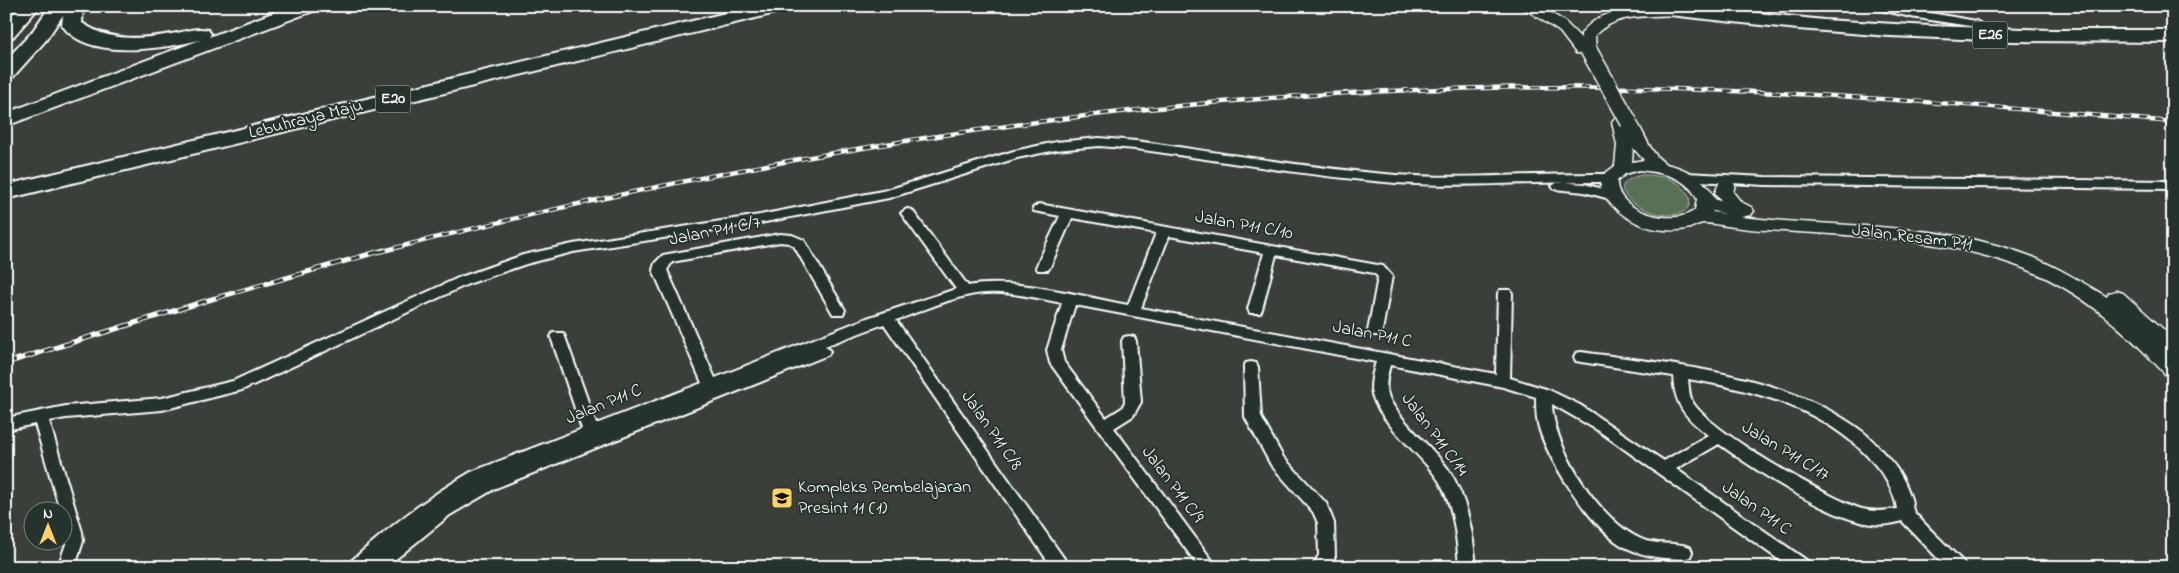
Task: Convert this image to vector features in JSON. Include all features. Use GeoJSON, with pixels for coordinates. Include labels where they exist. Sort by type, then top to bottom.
{"type":"FeatureCollection","features":[{"type":"Feature","properties":{"kind":"highway"},"geometry":{"type":"LineString","coordinates":[[6,33],[31,6]]}},
{"type":"Feature","properties":{"kind":"highway"},"geometry":{"type":"LineString","coordinates":[[6,73],[39,36],[60,6]]}},
{"type":"Feature","properties":{"kind":"highway"},"geometry":{"type":"LineString","coordinates":[[74,6],[72,25],[90,37],[119,43],[144,44],[177,40],[226,28],[278,6]]}},
{"type":"Feature","properties":{"kind":"highway"},"geometry":{"type":"LineString","coordinates":[[6,120],[309,6]]}},
{"type":"Feature","properties":{"kind":"highway","name":"Lebuhraya Maju"},"geometry":{"type":"LineString","coordinates":[[6,178],[732,6]]}},
{"type":"Feature","properties":{"kind":"highway","name":"Lebuhraya Maju"},"geometry":{"type":"LineString","coordinates":[[6,192],[780,6]]}},
{"type":"Feature","properties":{"kind":"highway","name":"E26"},"geometry":{"type":"LineString","coordinates":[[1642,6],[1816,25],[1923,32],[2008,35],[2173,36]]}},
{"type":"Feature","properties":{"kind":"highway","name":"E26"},"geometry":{"type":"LineString","coordinates":[[1718,6],[1855,19],[1976,24],[2173,26]]}},
{"type":"Feature","properties":{"kind":"main road"},"geometry":{"type":"LineString","coordinates":[[1528,6],[1556,21],[1573,36],[1585,51],[1624,122],[1642,148],[1659,166]]}},
{"type":"Feature","properties":{"kind":"main road"},"geometry":{"type":"LineString","coordinates":[[1585,51],[1588,34],[1607,18],[1624,14],[1681,11]]}},
{"type":"Feature","properties":{"kind":"main road"},"geometry":{"type":"LineString","coordinates":[[1623,167],[1624,122]]}},
{"type":"Feature","properties":{"kind":"main road"},"geometry":{"type":"LineString","coordinates":[[1640,165],[1659,166],[1686,177],[1704,204],[1693,222],[1681,224],[1653,222],[1626,211],[1610,186],[1614,172],[1623,167],[1640,165]]}},
{"type":"Feature","properties":{"kind":"main road"},"geometry":{"type":"LineString","coordinates":[[1726,185],[1724,192],[1729,200],[1735,206],[1750,214]]}},
{"type":"Feature","properties":{"kind":"main road","name":"Jalan Resam P11"},"geometry":{"type":"LineString","coordinates":[[1704,204],[1750,214],[1866,219],[1919,224],[1976,235],[2010,245],[2065,268],[2119,300],[2173,350]]}},
{"type":"Feature","properties":{"kind":"main road","name":"Jalan Resam P11"},"geometry":{"type":"LineString","coordinates":[[1704,204],[1756,224],[1872,230],[1923,235],[2007,254],[2058,276],[2105,304],[2173,370]]}},
{"type":"Feature","properties":{"kind":"street"},"geometry":{"type":"LineString","coordinates":[[1876,6],[1911,14],[1976,24]]}},
{"type":"Feature","properties":{"kind":"street"},"geometry":{"type":"LineString","coordinates":[[6,424],[66,412],[162,404],[237,386],[463,281],[522,260],[573,248],[760,219],[889,194],[1014,155],[1056,146],[1098,142],[1136,145],[1396,179],[1610,186]]}},
{"type":"Feature","properties":{"kind":"street"},"geometry":{"type":"LineString","coordinates":[[1686,177],[1765,181],[2173,185]]}},
{"type":"Feature","properties":{"kind":"street"},"geometry":{"type":"LineString","coordinates":[[1704,204],[1711,187],[1765,181]]}},
{"type":"Feature","properties":{"kind":"street","name":"Jalan P11 C/10"},"geometry":{"type":"LineString","coordinates":[[1039,208],[1378,269],[1385,276],[1375,330]]}},
{"type":"Feature","properties":{"kind":"street"},"geometry":{"type":"LineString","coordinates":[[907,213],[965,291]]}},
{"type":"Feature","properties":{"kind":"street"},"geometry":{"type":"LineString","coordinates":[[1043,267],[1068,213]]}},
{"type":"Feature","properties":{"kind":"street"},"geometry":{"type":"LineString","coordinates":[[1132,312],[1164,230]]}},
{"type":"Feature","properties":{"kind":"street","name":"Jalan P11 C/7"},"geometry":{"type":"LineString","coordinates":[[710,384],[660,270],[660,266],[668,258],[780,238],[792,239],[799,244],[838,310]]}},
{"type":"Feature","properties":{"kind":"street"},"geometry":{"type":"LineString","coordinates":[[1254,309],[1271,250]]}},
{"type":"Feature","properties":{"kind":"street","name":"Jalan P11 C"},"geometry":{"type":"LineString","coordinates":[[356,567],[390,536],[438,499],[477,477],[872,322],[888,319],[965,291],[983,288],[1016,289],[1132,312],[1384,357],[1503,381],[1544,394],[1575,409],[1604,427],[1802,567]]}},
{"type":"Feature","properties":{"kind":"street"},"geometry":{"type":"LineString","coordinates":[[1503,381],[1505,293]]}},
{"type":"Feature","properties":{"kind":"street","name":"Jalan P11 C/9"},"geometry":{"type":"LineString","coordinates":[[1070,300],[1054,350],[1057,363],[1209,567]]}},
{"type":"Feature","properties":{"kind":"street","name":"Jalan P11 C"},"geometry":{"type":"LineString","coordinates":[[374,567],[401,542],[448,508],[490,483],[877,329],[888,319]]}},
{"type":"Feature","properties":{"kind":"street","name":"Jalan P11 C/8"},"geometry":{"type":"LineString","coordinates":[[888,319],[1062,567]]}},
{"type":"Feature","properties":{"kind":"street"},"geometry":{"type":"LineString","coordinates":[[558,337],[591,432]]}},
{"type":"Feature","properties":{"kind":"street"},"geometry":{"type":"LineString","coordinates":[[1104,427],[1128,412],[1133,402],[1129,341]]}},
{"type":"Feature","properties":{"kind":"street","name":"Jalan P11 C/14"},"geometry":{"type":"LineString","coordinates":[[1384,357],[1379,381],[1380,394],[1388,408],[1434,463],[1455,497],[1465,529],[1468,567]]}},
{"type":"Feature","properties":{"kind":"street"},"geometry":{"type":"LineString","coordinates":[[1582,357],[1680,372],[1770,390],[1808,406],[1842,424],[1880,458],[1892,474],[1905,502],[1905,513],[1957,567]]}},
{"type":"Feature","properties":{"kind":"street"},"geometry":{"type":"LineString","coordinates":[[1251,368],[1253,417],[1277,460],[1320,508],[1326,523],[1327,556],[1320,567]]}},
{"type":"Feature","properties":{"kind":"street","name":"Jalan P11 C/17"},"geometry":{"type":"LineString","coordinates":[[1680,372],[1682,394],[1686,404],[1694,414],[1719,436],[1771,469],[1842,508],[1861,516],[1879,518],[1905,513]]}},
{"type":"Feature","properties":{"kind":"street"},"geometry":{"type":"LineString","coordinates":[[1544,394],[1545,422],[1551,439],[1600,517],[1622,538],[1640,546],[1661,552],[1684,552]]}},
{"type":"Feature","properties":{"kind":"street"},"geometry":{"type":"LineString","coordinates":[[40,416],[74,532],[75,541],[66,567]]}},
{"type":"Feature","properties":{"kind":"street"},"geometry":{"type":"LineString","coordinates":[[1664,469],[1719,436]]}},
{"type":"Feature","properties":{"kind":"green space"},"geometry":{"type":"Polygon","coordinates":[[[1642,175],[1665,178],[1680,185],[1689,196],[1689,207],[1678,214],[1658,214],[1628,199],[1623,192],[1623,185],[1629,180],[1642,175]]]}},
{"type":"Feature","properties":{"kind":"railway"},"geometry":{"type":"LineString","coordinates":[[379,252],[651,188],[788,161],[926,138],[1065,118],[1203,104],[1343,93],[1570,87],[1742,91],[1915,101],[2173,122]]}},
{"type":"Feature","properties":{"kind":"railway"},"geometry":{"type":"LineString","coordinates":[[6,363],[212,299],[384,250]]}},
{"type":"Feature","properties":{"kind":"place","name":"Kompleks Pembelajaran Presint 11 (1)"},"geometry":{"type":"Point","coordinates":[782,498]}}]}
